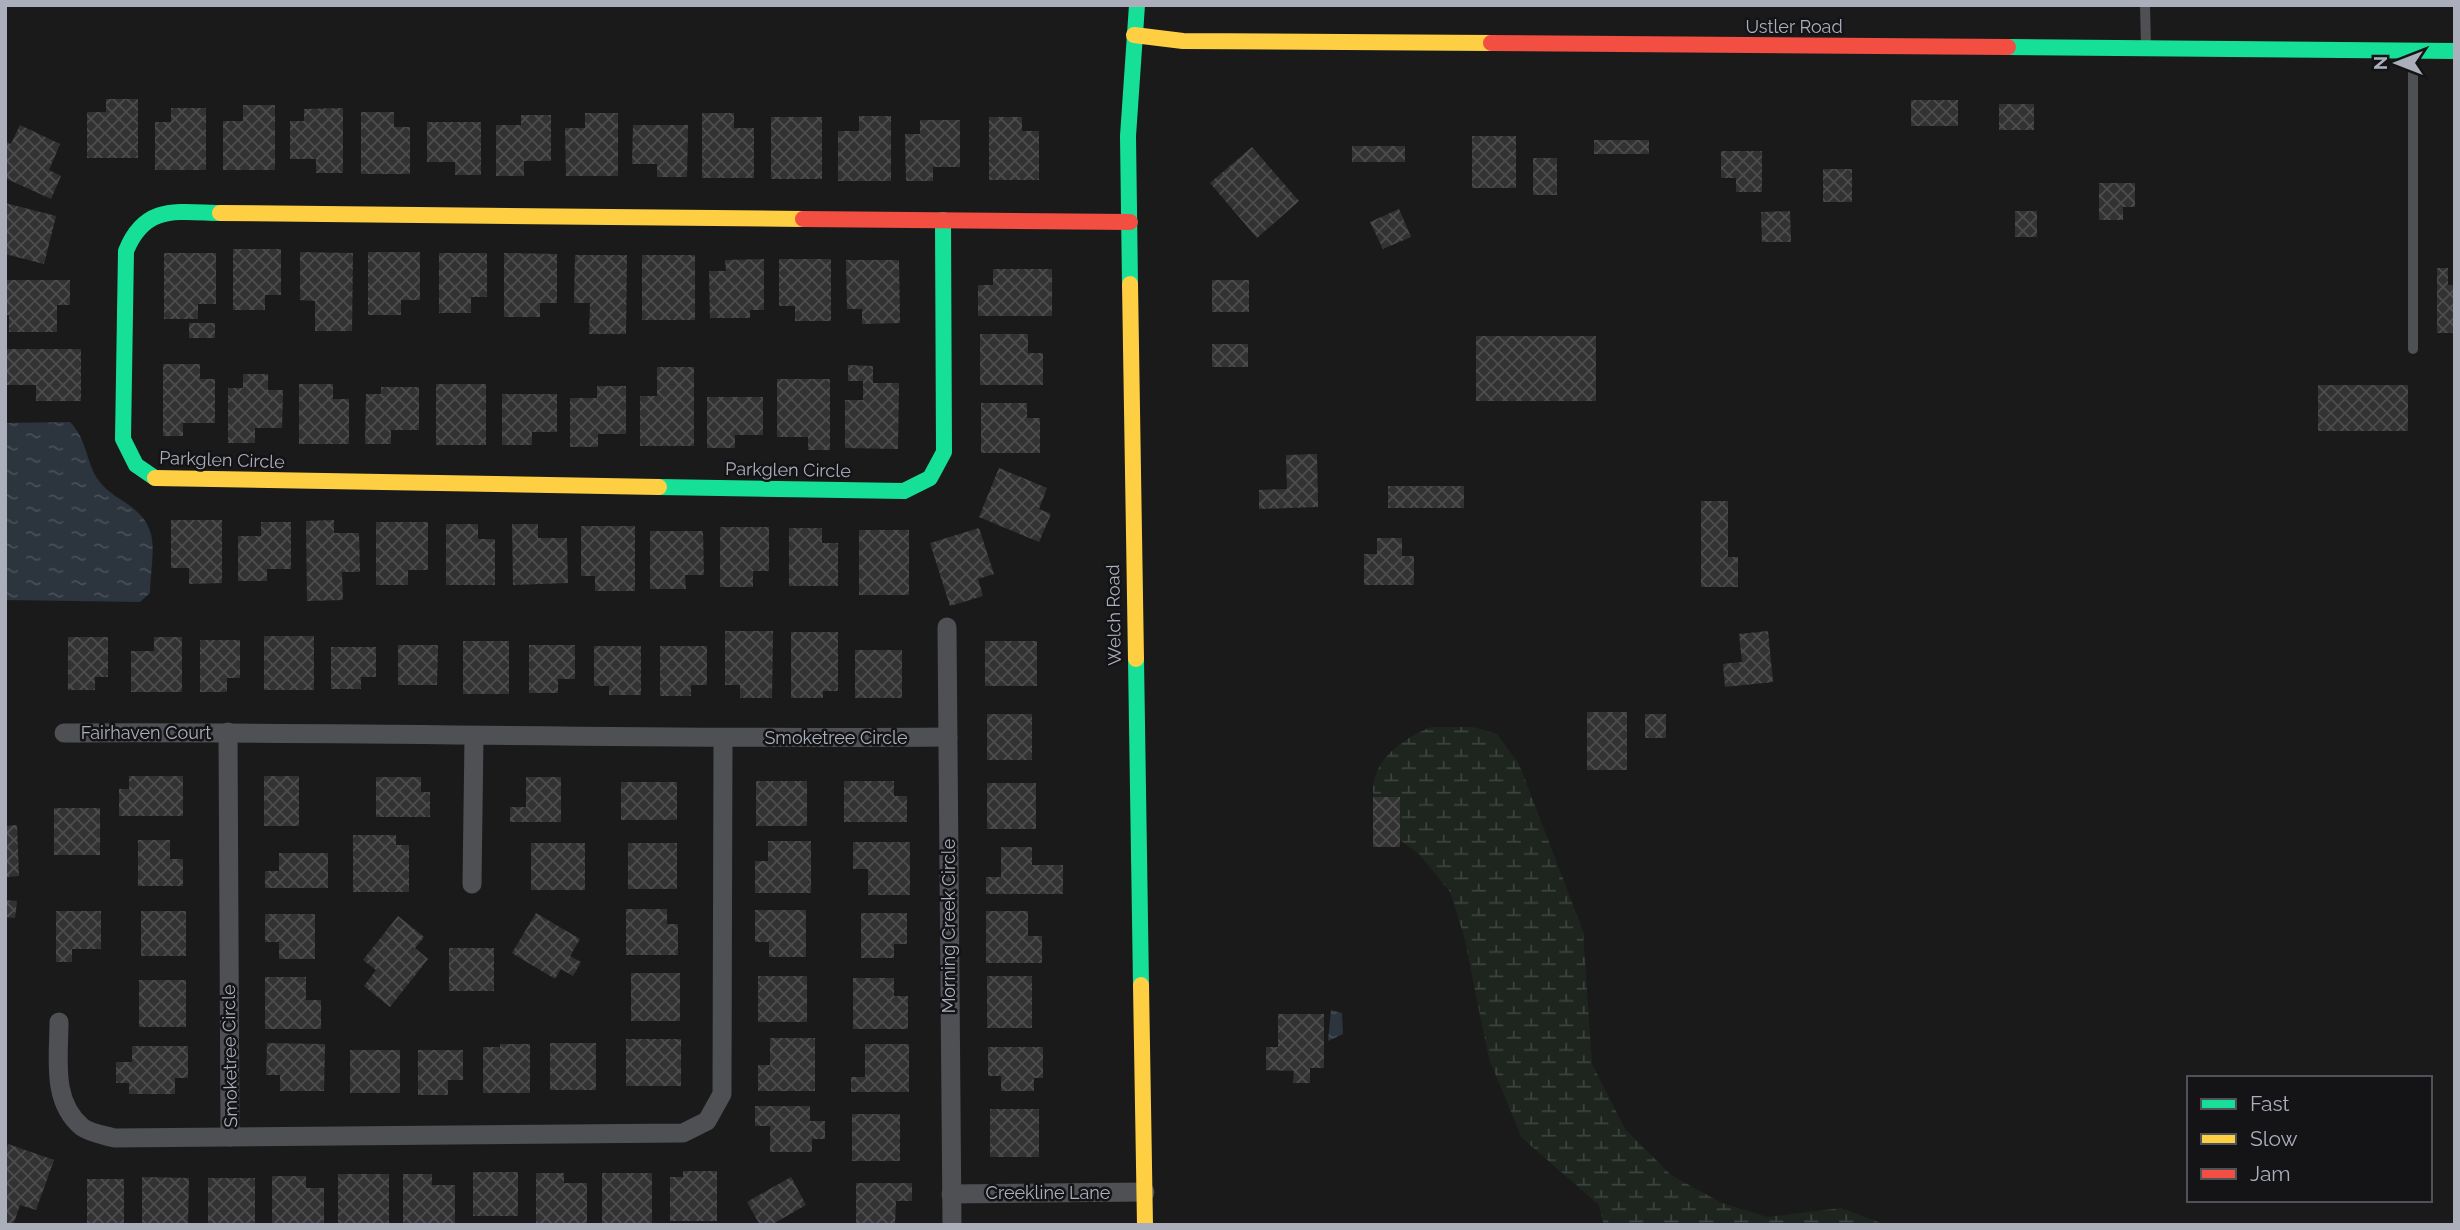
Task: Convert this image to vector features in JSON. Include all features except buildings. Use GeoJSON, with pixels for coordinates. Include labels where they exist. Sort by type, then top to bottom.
{"type":"FeatureCollection","features":[{"type":"Feature","properties":{"kind":"street","name":"Welch Road"},"geometry":{"type":"LineString","coordinates":[[1137,5],[1128,136],[1136,791],[1145,1225]]}},
{"type":"Feature","properties":{"kind":"street","name":"Ustler Road"},"geometry":{"type":"LineString","coordinates":[[1134,35],[1183,41],[2455,51]]}},
{"type":"Feature","properties":{"kind":"street","name":"Parkglen Circle"},"geometry":{"type":"LineString","coordinates":[[943,220],[944,452],[936,475],[922,486],[904,491],[161,480],[143,474],[130,460],[123,439],[126,251],[134,230],[150,216],[183,212],[943,220],[1129,222]]}},
{"type":"Feature","properties":{"kind":"street","name":"Morning Creek Circle"},"geometry":{"type":"LineString","coordinates":[[947,627],[952,1225]]}},
{"type":"Feature","properties":{"kind":"street","name":"Smoketree Circle"},"geometry":{"type":"LineString","coordinates":[[723,739],[722,1094],[707,1121],[683,1133],[230,1137],[228,732],[723,739],[948,737]]}},
{"type":"Feature","properties":{"kind":"street","name":"Fairhaven Court"},"geometry":{"type":"LineString","coordinates":[[64,733],[228,732]]}},
{"type":"Feature","properties":{"kind":"street"},"geometry":{"type":"LineString","coordinates":[[472,884],[474,737]]}},
{"type":"Feature","properties":{"kind":"street"},"geometry":{"type":"LineString","coordinates":[[59,1022],[58,1082],[65,1108],[84,1129],[114,1138],[230,1137]]}},
{"type":"Feature","properties":{"kind":"street","name":"Creekline Lane"},"geometry":{"type":"LineString","coordinates":[[951,1194],[1144,1192]]}},
{"type":"Feature","properties":{"kind":"lane"},"geometry":{"type":"LineString","coordinates":[[2145,5],[2146,49]]}},
{"type":"Feature","properties":{"kind":"lane"},"geometry":{"type":"LineString","coordinates":[[2413,51],[2413,349]]}},
{"type":"Feature","properties":{"kind":"green space"},"geometry":{"type":"Polygon","coordinates":[[[1431,727],[1473,727],[1497,734],[1519,764],[1583,931],[1592,1064],[1625,1129],[1671,1175],[1722,1203],[1767,1217],[1841,1208],[1886,1225],[1604,1225],[1599,1205],[1522,1138],[1489,1059],[1464,936],[1450,892],[1420,855],[1380,825],[1374,801],[1375,776],[1386,757],[1411,737],[1431,727]]]}},
{"type":"Feature","properties":{"kind":"water"},"geometry":{"type":"Polygon","coordinates":[[[70,422],[82,441],[98,479],[111,493],[136,511],[150,530],[153,552],[150,593],[140,602],[5,600],[5,423],[70,422]]]}},
{"type":"Feature","properties":{"kind":"water"},"geometry":{"type":"Polygon","coordinates":[[[1331,1010],[1342,1013],[1343,1034],[1328,1041],[1331,1010]]]}},
{"type":"Feature","properties":{"kind":"traffic: fast"},"geometry":{"type":"LineString","coordinates":[[1130,284],[1128,136],[1137,5]]}},
{"type":"Feature","properties":{"kind":"traffic: fast"},"geometry":{"type":"LineString","coordinates":[[2008,47],[2455,51]]}},
{"type":"Feature","properties":{"kind":"traffic: fast"},"geometry":{"type":"LineString","coordinates":[[155,478],[136,465],[123,439],[126,251],[134,236],[153,218],[176,212],[220,213]]}},
{"type":"Feature","properties":{"kind":"traffic: fast"},"geometry":{"type":"LineString","coordinates":[[659,487],[904,491],[930,478],[944,452],[943,220]]}},
{"type":"Feature","properties":{"kind":"traffic: fast"},"geometry":{"type":"LineString","coordinates":[[1136,659],[1141,985]]}},
{"type":"Feature","properties":{"kind":"traffic: slow"},"geometry":{"type":"LineString","coordinates":[[1134,35],[1183,41],[1491,43]]}},
{"type":"Feature","properties":{"kind":"traffic: slow"},"geometry":{"type":"LineString","coordinates":[[220,213],[803,219]]}},
{"type":"Feature","properties":{"kind":"traffic: slow"},"geometry":{"type":"LineString","coordinates":[[1130,284],[1136,659]]}},
{"type":"Feature","properties":{"kind":"traffic: slow"},"geometry":{"type":"LineString","coordinates":[[155,478],[659,487]]}},
{"type":"Feature","properties":{"kind":"traffic: slow"},"geometry":{"type":"LineString","coordinates":[[1141,985],[1145,1225]]}},
{"type":"Feature","properties":{"kind":"traffic: jam"},"geometry":{"type":"LineString","coordinates":[[1491,43],[2008,47]]}},
{"type":"Feature","properties":{"kind":"traffic: jam"},"geometry":{"type":"LineString","coordinates":[[803,219],[1130,222]]}}]}
